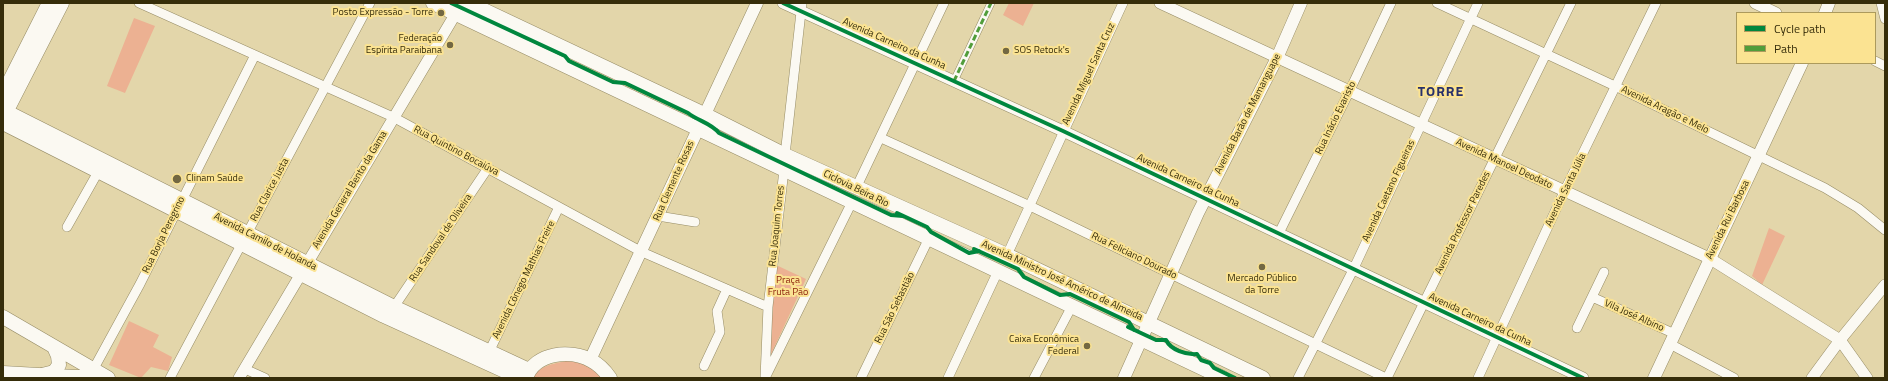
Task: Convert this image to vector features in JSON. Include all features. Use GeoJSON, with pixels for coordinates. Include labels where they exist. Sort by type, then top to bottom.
{"type":"FeatureCollection","features":[{"type":"Feature","properties":{"kind":"main road"},"geometry":{"type":"LineString","coordinates":[[3,94],[49,3]]}},
{"type":"Feature","properties":{"kind":"main road"},"geometry":{"type":"LineString","coordinates":[[4,116],[62,3]]}},
{"type":"Feature","properties":{"kind":"main road","name":"Avenida Ministro José Américo de Almeida"},"geometry":{"type":"LineString","coordinates":[[433,3],[459,8],[697,130],[929,238],[1223,378]]}},
{"type":"Feature","properties":{"kind":"main road","name":"Avenida Ministro José Américo de Almeida"},"geometry":{"type":"LineString","coordinates":[[469,3],[704,114],[785,155],[1007,255],[1263,378]]}},
{"type":"Feature","properties":{"kind":"main road","name":"Rua Clemente Rosas"},"geometry":{"type":"LineString","coordinates":[[590,360],[642,252],[704,114],[757,3]]}},
{"type":"Feature","properties":{"kind":"main road","name":"Avenida Barão de Mamanguape"},"geometry":{"type":"LineString","coordinates":[[1124,378],[1205,199],[1302,3]]}},
{"type":"Feature","properties":{"kind":"main road","name":"Avenida Rui Barbosa"},"geometry":{"type":"LineString","coordinates":[[1654,378],[1709,258],[1759,156],[1802,64]]}},
{"type":"Feature","properties":{"kind":"main road","name":"Avenida Camilo de Holanda"},"geometry":{"type":"LineString","coordinates":[[4,116],[98,172],[178,206]]}},
{"type":"Feature","properties":{"kind":"main road","name":"Avenida Camilo de Holanda"},"geometry":{"type":"LineString","coordinates":[[4,116],[178,206],[303,268],[394,307],[489,352],[525,375]]}},
{"type":"Feature","properties":{"kind":"main road","name":"Avenida Camilo de Holanda"},"geometry":{"type":"LineString","coordinates":[[303,268],[384,316],[525,375]]}},
{"type":"Feature","properties":{"kind":"main road"},"geometry":{"type":"LineString","coordinates":[[3,317],[108,378]]}},
{"type":"Feature","properties":{"kind":"main road"},"geometry":{"type":"LineString","coordinates":[[42,375],[54,372],[59,366],[58,356],[54,347]]}},
{"type":"Feature","properties":{"kind":"main road"},"geometry":{"type":"LineString","coordinates":[[525,375],[544,359],[559,355],[575,355],[598,364],[610,378]]}},
{"type":"Feature","properties":{"kind":"main road"},"geometry":{"type":"LineString","coordinates":[[3,372],[83,376],[93,370]]}},
{"type":"Feature","properties":{"kind":"street","name":"Rua Quintino Bocaiúva"},"geometry":{"type":"LineString","coordinates":[[139,3],[255,56],[325,85],[393,117],[642,252],[768,307]]}},
{"type":"Feature","properties":{"kind":"street","name":"Rua Clarice Justa"},"geometry":{"type":"LineString","coordinates":[[170,378],[370,3]]}},
{"type":"Feature","properties":{"kind":"street","name":"Avenida Carneiro da Cunha"},"geometry":{"type":"LineString","coordinates":[[783,3],[802,7],[915,63],[1354,268],[1424,303],[1583,378]]}},
{"type":"Feature","properties":{"kind":"street"},"geometry":{"type":"LineString","coordinates":[[856,188],[944,3]]}},
{"type":"Feature","properties":{"kind":"street"},"geometry":{"type":"LineString","coordinates":[[954,81],[991,3]]}},
{"type":"Feature","properties":{"kind":"street","name":"Avenida Miguel Santa Cruz"},"geometry":{"type":"LineString","coordinates":[[1007,255],[1028,205],[1122,3]]}},
{"type":"Feature","properties":{"kind":"street","name":"Avenida Manoel Deodato"},"geometry":{"type":"LineString","coordinates":[[1160,3],[1276,58],[1350,90],[1564,192],[1709,258],[1840,340]]}},
{"type":"Feature","properties":{"kind":"street","name":"Rua Inácio Evaristo"},"geometry":{"type":"LineString","coordinates":[[1279,233],[1350,90],[1391,3]]}},
{"type":"Feature","properties":{"kind":"street","name":"Avenida Aragão e Melo"},"geometry":{"type":"LineString","coordinates":[[1437,3],[1617,86],[1844,198],[1885,230]]}},
{"type":"Feature","properties":{"kind":"street","name":"Avenida Caetano Figueiras"},"geometry":{"type":"LineString","coordinates":[[1298,378],[1354,268],[1420,124],[1478,3]]}},
{"type":"Feature","properties":{"kind":"street","name":"Avenida Professor Paredes"},"geometry":{"type":"LineString","coordinates":[[1386,378],[1571,3]]}},
{"type":"Feature","properties":{"kind":"street","name":"Avenida Santa Júlia"},"geometry":{"type":"LineString","coordinates":[[1478,378],[1498,338],[1564,192],[1617,86],[1656,3]]}},
{"type":"Feature","properties":{"kind":"street"},"geometry":{"type":"LineString","coordinates":[[1755,3],[1774,12]]}},
{"type":"Feature","properties":{"kind":"street"},"geometry":{"type":"LineString","coordinates":[[1881,3],[1885,19]]}},
{"type":"Feature","properties":{"kind":"street"},"geometry":{"type":"LineString","coordinates":[[785,155],[802,7]]}},
{"type":"Feature","properties":{"kind":"street","name":"Avenida General Bento da Gama"},"geometry":{"type":"LineString","coordinates":[[242,373],[303,268],[459,8]]}},
{"type":"Feature","properties":{"kind":"street","name":"Rua Borja Peregrino"},"geometry":{"type":"LineString","coordinates":[[93,370],[140,284],[255,56]]}},
{"type":"Feature","properties":{"kind":"street"},"geometry":{"type":"LineString","coordinates":[[1876,62],[1885,66]]}},
{"type":"Feature","properties":{"kind":"street","name":"Rua Feliciano Dourado"},"geometry":{"type":"LineString","coordinates":[[881,138],[1028,205],[1386,378]]}},
{"type":"Feature","properties":{"kind":"street","name":"Rua Sandoval de Oliveira"},"geometry":{"type":"LineString","coordinates":[[394,307],[488,168]]}},
{"type":"Feature","properties":{"kind":"street","name":"Rua Joaquim Torres"},"geometry":{"type":"LineString","coordinates":[[765,378],[768,307],[784,170]]}},
{"type":"Feature","properties":{"kind":"street"},"geometry":{"type":"LineString","coordinates":[[67,227],[98,172]]}},
{"type":"Feature","properties":{"kind":"street"},"geometry":{"type":"LineString","coordinates":[[765,378],[852,202]]}},
{"type":"Feature","properties":{"kind":"street","name":"Avenida Cônego Mathias Freire"},"geometry":{"type":"LineString","coordinates":[[489,352],[559,207]]}},
{"type":"Feature","properties":{"kind":"street"},"geometry":{"type":"LineString","coordinates":[[658,216],[696,222]]}},
{"type":"Feature","properties":{"kind":"street","name":"Rua São Sebastião"},"geometry":{"type":"LineString","coordinates":[[861,378],[929,238]]}},
{"type":"Feature","properties":{"kind":"street"},"geometry":{"type":"LineString","coordinates":[[948,378],[998,271]]}},
{"type":"Feature","properties":{"kind":"street"},"geometry":{"type":"LineString","coordinates":[[1577,328],[1604,272]]}},
{"type":"Feature","properties":{"kind":"street"},"geometry":{"type":"LineString","coordinates":[[1812,378],[1840,340],[1885,285]]}},
{"type":"Feature","properties":{"kind":"street"},"geometry":{"type":"LineString","coordinates":[[704,366],[720,332],[717,312],[727,289]]}},
{"type":"Feature","properties":{"kind":"street","name":"Vila José Albino"},"geometry":{"type":"LineString","coordinates":[[1592,297],[1673,339],[1734,378]]}},
{"type":"Feature","properties":{"kind":"street"},"geometry":{"type":"LineString","coordinates":[[1034,378],[1072,306]]}},
{"type":"Feature","properties":{"kind":"street"},"geometry":{"type":"LineString","coordinates":[[1840,340],[1867,378]]}},
{"type":"Feature","properties":{"kind":"street"},"geometry":{"type":"LineString","coordinates":[[242,373],[265,378]]}},
{"type":"Feature","properties":{"kind":"green space"},"geometry":{"type":"Polygon","coordinates":[[[1009,3],[1034,3],[1023,26],[1003,15],[1009,3]]]}},
{"type":"Feature","properties":{"kind":"green space"},"geometry":{"type":"Polygon","coordinates":[[[134,18],[155,26],[125,93],[107,86],[134,18]]]}},
{"type":"Feature","properties":{"kind":"green space"},"geometry":{"type":"Polygon","coordinates":[[[1769,228],[1785,236],[1762,285],[1752,276],[1769,228]]]}},
{"type":"Feature","properties":{"kind":"green space","name":"Praça Fruta Pão"},"geometry":{"type":"Polygon","coordinates":[[[776,265],[806,279],[768,361],[776,265]]]}},
{"type":"Feature","properties":{"kind":"green space"},"geometry":{"type":"Polygon","coordinates":[[[129,321],[159,335],[153,347],[172,357],[168,371],[151,367],[141,378],[109,365],[129,321]]]}},
{"type":"Feature","properties":{"kind":"green space"},"geometry":{"type":"Polygon","coordinates":[[[566,361],[581,361],[605,378],[533,378],[539,370],[552,364],[566,361]]]}},
{"type":"Feature","properties":{"kind":"marked path"},"geometry":{"type":"LineString","coordinates":[[954,81],[991,3]]}},
{"type":"Feature","properties":{"kind":"cycle path","name":"Ciclovia Beira Rio"},"geometry":{"type":"LineString","coordinates":[[451,3],[565,56],[569,61],[613,82],[625,83],[688,113],[712,127],[719,133],[891,215],[903,216]]}},
{"type":"Feature","properties":{"kind":"cycle path"},"geometry":{"type":"LineString","coordinates":[[783,3],[1063,131],[1583,378]]}},
{"type":"Feature","properties":{"kind":"cycle path"},"geometry":{"type":"LineString","coordinates":[[897,213],[927,227],[931,232],[969,253],[979,251]]}},
{"type":"Feature","properties":{"kind":"cycle path"},"geometry":{"type":"LineString","coordinates":[[974,249],[1018,269],[1024,277],[1060,295],[1070,294],[1129,322],[1134,330]]}},
{"type":"Feature","properties":{"kind":"cycle path"},"geometry":{"type":"LineString","coordinates":[[1128,327],[1156,340],[1166,340],[1171,347],[1179,351],[1188,354],[1197,354],[1201,360],[1210,363],[1214,368],[1235,378]]}},
{"type":"Feature","properties":{"kind":"place","name":"Posto Expressão - Torre"},"geometry":{"type":"Point","coordinates":[441,13]}},
{"type":"Feature","properties":{"kind":"place","name":"Federação Espírita Paraibana"},"geometry":{"type":"Point","coordinates":[450,45]}},
{"type":"Feature","properties":{"kind":"place","name":"SOS Retock's"},"geometry":{"type":"Point","coordinates":[1006,51]}},
{"type":"Feature","properties":{"kind":"place","name":"Clinam Saúde"},"geometry":{"type":"Point","coordinates":[177,179]}},
{"type":"Feature","properties":{"kind":"place","name":"Mercado Público da Torre"},"geometry":{"type":"Point","coordinates":[1262,267]}},
{"type":"Feature","properties":{"kind":"place","name":"Caixa Econômica Federal"},"geometry":{"type":"Point","coordinates":[1087,346]}},
{"type":"Feature","properties":{"kind":"district","name":"TORRE"},"geometry":{"type":"Point","coordinates":[1441,93]}}]}
